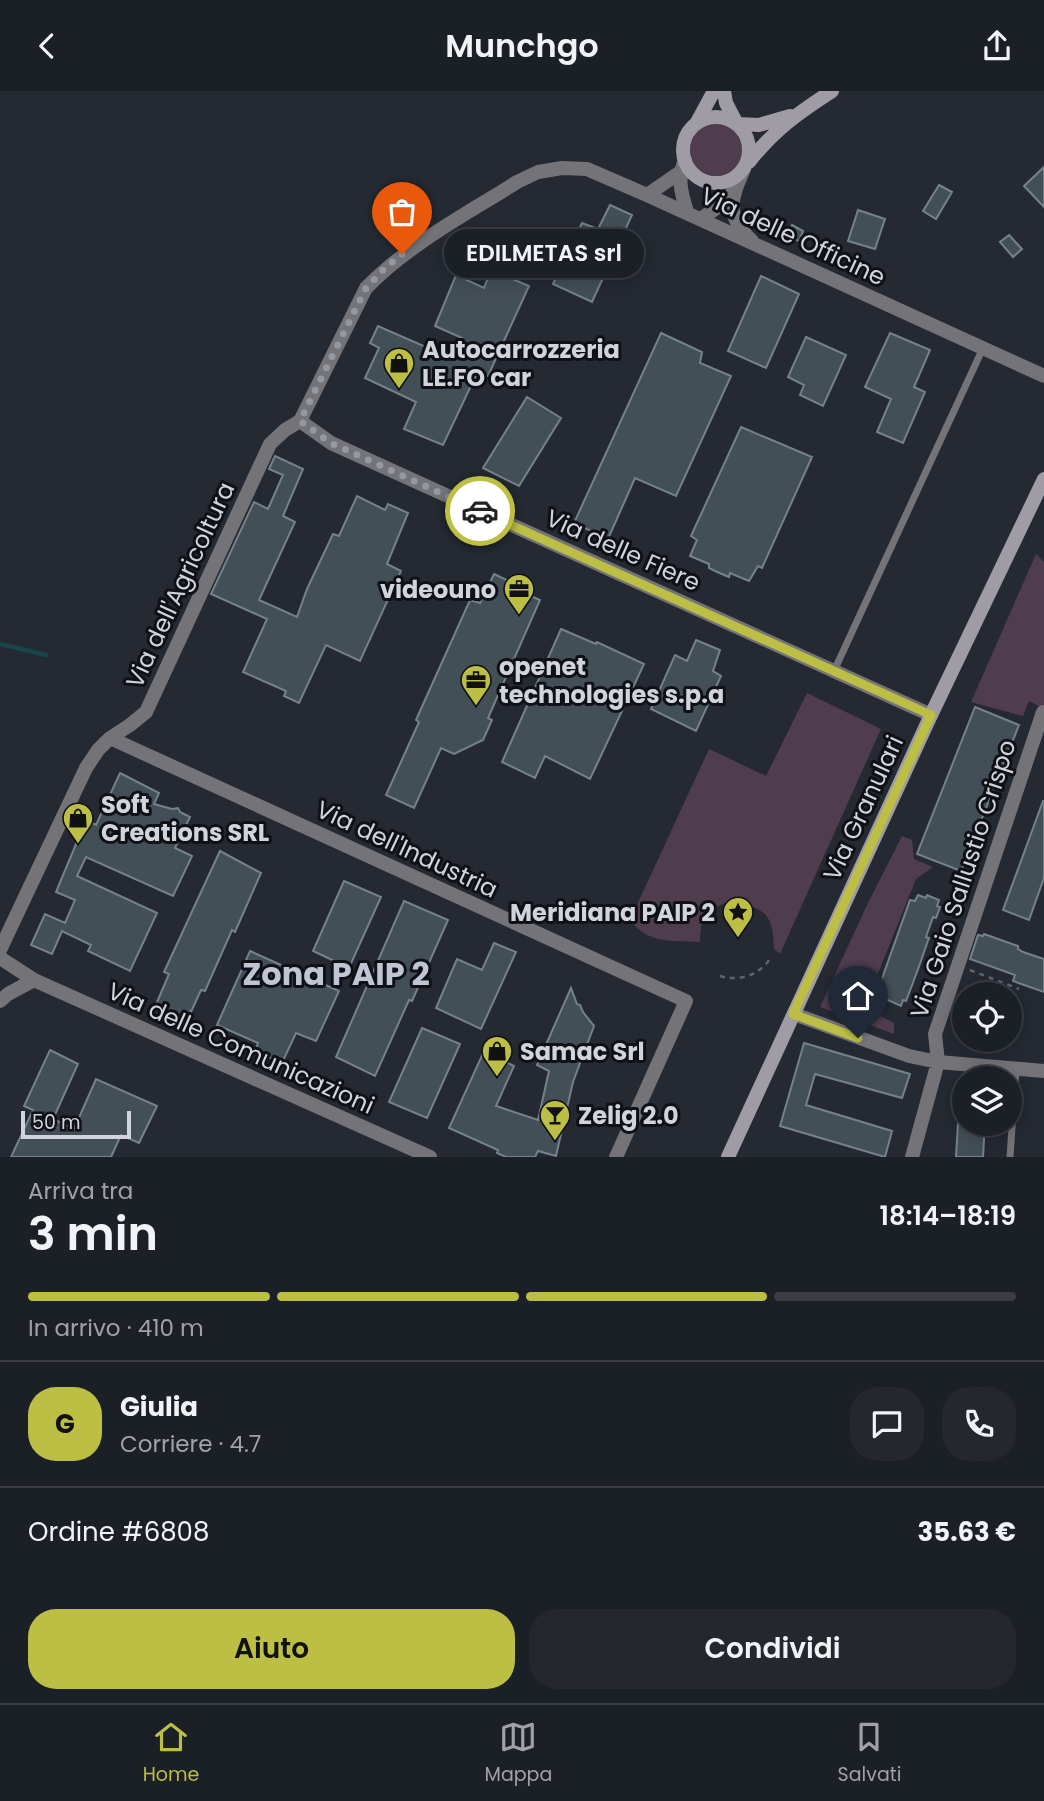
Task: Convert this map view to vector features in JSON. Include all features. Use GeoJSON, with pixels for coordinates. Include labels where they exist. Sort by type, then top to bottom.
{"type":"FeatureCollection","features":[{"type":"Feature","properties":{"kind":"street"},"geometry":{"type":"LineString","coordinates":[[696,124],[713,91]]}},
{"type":"Feature","properties":{"kind":"street"},"geometry":{"type":"LineString","coordinates":[[724,91],[726,103],[737,124]]}},
{"type":"Feature","properties":{"kind":"street"},"geometry":{"type":"LineString","coordinates":[[682,166],[706,181],[727,181],[744,169],[765,141],[795,115],[832,91]]}},
{"type":"Feature","properties":{"kind":"street"},"geometry":{"type":"LineString","coordinates":[[737,124],[759,125],[795,115]]}},
{"type":"Feature","properties":{"kind":"street"},"geometry":{"type":"LineString","coordinates":[[687,212],[681,194],[685,140],[689,131],[705,118],[727,118],[744,131],[750,150],[735,189],[732,205],[734,218],[741,230],[758,246]]}},
{"type":"Feature","properties":{"kind":"street"},"geometry":{"type":"LineString","coordinates":[[648,195],[682,166]]}},
{"type":"Feature","properties":{"kind":"street","name":"Via delle Officine"},"geometry":{"type":"LineString","coordinates":[[300,421],[366,288],[383,270],[402,254],[517,182],[538,172],[562,168],[586,169],[648,195],[1044,376]]}},
{"type":"Feature","properties":{"kind":"street"},"geometry":{"type":"LineString","coordinates":[[701,219],[723,203],[735,189]]}},
{"type":"Feature","properties":{"kind":"street","name":"Via delle Fiere"},"geometry":{"type":"LineString","coordinates":[[300,421],[331,443],[931,715]]}},
{"type":"Feature","properties":{"kind":"street","name":"Via dell'Agricoltura"},"geometry":{"type":"LineString","coordinates":[[0,950],[86,768],[110,738],[146,712],[270,444],[300,421]]}},
{"type":"Feature","properties":{"kind":"street","name":"Via Granulari"},"geometry":{"type":"LineString","coordinates":[[728,1157],[931,715],[1044,479]]}},
{"type":"Feature","properties":{"kind":"street","name":"Via Gaio Sallustio Crispo"},"geometry":{"type":"LineString","coordinates":[[912,1157],[937,1062],[935,1034],[1043,712]]}},
{"type":"Feature","properties":{"kind":"street","name":"Via dell'Industria"},"geometry":{"type":"LineString","coordinates":[[110,738],[686,1001],[616,1157]]}},
{"type":"Feature","properties":{"kind":"street","name":"Via delle Comunicazioni"},"geometry":{"type":"LineString","coordinates":[[0,958],[34,980],[430,1157]]}},
{"type":"Feature","properties":{"kind":"street"},"geometry":{"type":"LineString","coordinates":[[0,1001],[34,980]]}},
{"type":"Feature","properties":{"kind":"street"},"geometry":{"type":"LineString","coordinates":[[793,1014],[909,1056],[937,1062],[982,1066]]}},
{"type":"Feature","properties":{"kind":"street"},"geometry":{"type":"LineString","coordinates":[[1022,1069],[1044,1071]]}},
{"type":"Feature","properties":{"kind":"lane"},"geometry":{"type":"LineString","coordinates":[[834,671],[983,348]]}},
{"type":"Feature","properties":{"kind":"lane"},"geometry":{"type":"LineString","coordinates":[[1010,1157],[1011,1136]]}},
{"type":"Feature","properties":{"kind":"path"},"geometry":{"type":"LineString","coordinates":[[720,976],[734,979],[749,976],[762,968],[772,956]]}},
{"type":"Feature","properties":{"kind":"path"},"geometry":{"type":"LineString","coordinates":[[967,968],[1002,982]]}},
{"type":"Feature","properties":{"kind":"shaded area"},"geometry":{"type":"Polygon","coordinates":[[[716,124],[726,126],[734,132],[740,140],[740,160],[734,168],[726,174],[716,176],[706,174],[698,168],[692,160],[690,150],[692,140],[698,132],[706,126],[716,124]]]}},
{"type":"Feature","properties":{"kind":"shaded area"},"geometry":{"type":"Polygon","coordinates":[[[1036,554],[1044,562],[1044,709],[1029,701],[1023,716],[971,702],[1036,554]]]}},
{"type":"Feature","properties":{"kind":"shaded area"},"geometry":{"type":"Polygon","coordinates":[[[807,693],[881,729],[780,954],[774,949],[772,927],[765,914],[732,900],[707,914],[702,925],[700,942],[662,940],[645,934],[630,920],[709,749],[766,776],[807,693]]]}},
{"type":"Feature","properties":{"kind":"shaded area"},"geometry":{"type":"Polygon","coordinates":[[[902,836],[912,840],[914,859],[933,867],[916,879],[873,986],[868,982],[858,1005],[894,1023],[894,1034],[820,1007],[902,836]]]}},
{"type":"Feature","properties":{"kind":"building"},"geometry":{"type":"Polygon","coordinates":[[[1044,167],[1044,207],[1024,186],[1044,167]]]}},
{"type":"Feature","properties":{"kind":"building"},"geometry":{"type":"Polygon","coordinates":[[[939,185],[952,192],[936,219],[923,211],[939,185]]]}},
{"type":"Feature","properties":{"kind":"building"},"geometry":{"type":"Polygon","coordinates":[[[610,205],[632,215],[592,302],[553,284],[582,223],[598,229],[610,205]]]}},
{"type":"Feature","properties":{"kind":"building"},"geometry":{"type":"Polygon","coordinates":[[[858,210],[885,219],[875,249],[848,241],[858,210]]]}},
{"type":"Feature","properties":{"kind":"building"},"geometry":{"type":"Polygon","coordinates":[[[792,225],[803,231],[799,241],[786,236],[792,225]]]}},
{"type":"Feature","properties":{"kind":"building"},"geometry":{"type":"Polygon","coordinates":[[[1009,235],[1022,249],[1013,257],[1000,242],[1009,235]]]}},
{"type":"Feature","properties":{"kind":"building"},"geometry":{"type":"Polygon","coordinates":[[[491,270],[529,286],[488,376],[477,373],[443,445],[404,429],[416,402],[365,378],[379,348],[370,343],[378,326],[453,359],[462,338],[435,326],[456,275],[484,288],[491,270]]]}},
{"type":"Feature","properties":{"kind":"building"},"geometry":{"type":"Polygon","coordinates":[[[761,276],[799,294],[766,368],[728,351],[761,276]]]}},
{"type":"Feature","properties":{"kind":"building"},"geometry":{"type":"Polygon","coordinates":[[[661,333],[702,352],[700,363],[731,376],[676,496],[635,478],[608,539],[574,523],[661,333]]]}},
{"type":"Feature","properties":{"kind":"building"},"geometry":{"type":"Polygon","coordinates":[[[890,333],[930,350],[914,387],[925,392],[903,443],[877,432],[891,399],[865,387],[890,333]]]}},
{"type":"Feature","properties":{"kind":"building"},"geometry":{"type":"Polygon","coordinates":[[[806,337],[846,355],[823,406],[800,395],[804,385],[788,377],[806,337]]]}},
{"type":"Feature","properties":{"kind":"building"},"geometry":{"type":"Polygon","coordinates":[[[527,397],[561,418],[519,486],[483,468],[527,397]]]}},
{"type":"Feature","properties":{"kind":"building"},"geometry":{"type":"Polygon","coordinates":[[[741,427],[812,457],[762,568],[758,566],[749,581],[730,573],[729,577],[690,556],[697,540],[691,536],[741,427]]]}},
{"type":"Feature","properties":{"kind":"building"},"geometry":{"type":"Polygon","coordinates":[[[275,456],[303,469],[283,516],[295,522],[259,600],[297,617],[333,534],[339,536],[357,496],[385,510],[388,504],[408,513],[387,564],[401,571],[360,661],[326,645],[299,703],[284,696],[286,691],[243,672],[267,619],[211,594],[254,502],[268,509],[283,475],[269,469],[275,456]]]}},
{"type":"Feature","properties":{"kind":"building"},"geometry":{"type":"Polygon","coordinates":[[[494,574],[515,584],[513,588],[540,600],[488,718],[492,720],[483,740],[454,754],[441,748],[414,808],[386,795],[419,722],[416,720],[470,600],[480,603],[494,574]]]}},
{"type":"Feature","properties":{"kind":"building"},"geometry":{"type":"Polygon","coordinates":[[[561,629],[644,664],[590,779],[545,756],[535,778],[502,762],[561,629]]]}},
{"type":"Feature","properties":{"kind":"building"},"geometry":{"type":"Polygon","coordinates":[[[696,640],[720,650],[713,671],[721,676],[696,731],[651,709],[675,655],[687,661],[696,640]]]}},
{"type":"Feature","properties":{"kind":"building"},"geometry":{"type":"Polygon","coordinates":[[[975,707],[1019,725],[961,871],[917,854],[975,707]]]}},
{"type":"Feature","properties":{"kind":"building"},"geometry":{"type":"Polygon","coordinates":[[[120,773],[159,793],[154,804],[178,808],[190,817],[175,848],[192,856],[173,896],[86,857],[77,876],[157,913],[130,971],[88,951],[91,945],[62,931],[52,954],[31,945],[45,914],[65,923],[75,900],[56,892],[86,820],[96,825],[120,773]]]}},
{"type":"Feature","properties":{"kind":"building"},"geometry":{"type":"Polygon","coordinates":[[[1043,801],[1044,878],[1029,920],[1003,910],[1043,801]]]}},
{"type":"Feature","properties":{"kind":"building"},"geometry":{"type":"Polygon","coordinates":[[[220,851],[261,873],[205,991],[201,990],[191,1012],[185,1018],[155,1007],[169,974],[164,972],[220,851]]]}},
{"type":"Feature","properties":{"kind":"building"},"geometry":{"type":"Polygon","coordinates":[[[344,881],[381,897],[349,968],[313,951],[344,881]]]}},
{"type":"Feature","properties":{"kind":"building"},"geometry":{"type":"Polygon","coordinates":[[[918,895],[939,900],[937,906],[940,907],[936,918],[933,917],[917,972],[906,1001],[903,1000],[901,1006],[881,997],[884,989],[879,987],[910,900],[915,901],[918,895]]]}},
{"type":"Feature","properties":{"kind":"building"},"geometry":{"type":"Polygon","coordinates":[[[404,901],[448,920],[375,1076],[336,1057],[404,901]]]}},
{"type":"Feature","properties":{"kind":"building"},"geometry":{"type":"Polygon","coordinates":[[[984,934],[1018,946],[1023,952],[1044,959],[1044,992],[1013,981],[1015,975],[970,959],[978,935],[984,934]]]}},
{"type":"Feature","properties":{"kind":"building"},"geometry":{"type":"Polygon","coordinates":[[[494,943],[516,952],[481,1029],[436,1008],[457,959],[482,970],[494,943]]]}},
{"type":"Feature","properties":{"kind":"building"},"geometry":{"type":"Polygon","coordinates":[[[250,951],[339,991],[316,1041],[296,1033],[282,1063],[255,1051],[258,1043],[217,1025],[250,951]]]}},
{"type":"Feature","properties":{"kind":"building"},"geometry":{"type":"Polygon","coordinates":[[[571,988],[577,1004],[594,1026],[573,1082],[556,1156],[538,1151],[535,1157],[506,1157],[497,1153],[498,1150],[449,1128],[484,1051],[514,1066],[496,1106],[538,1120],[549,1071],[537,1065],[571,988]]]}},
{"type":"Feature","properties":{"kind":"building"},"geometry":{"type":"Polygon","coordinates":[[[422,1028],[460,1044],[427,1118],[389,1102],[422,1028]]]}},
{"type":"Feature","properties":{"kind":"building"},"geometry":{"type":"Polygon","coordinates":[[[804,1043],[910,1074],[902,1098],[815,1074],[806,1105],[892,1131],[885,1157],[780,1126],[804,1043]]]}},
{"type":"Feature","properties":{"kind":"building"},"geometry":{"type":"Polygon","coordinates":[[[50,1050],[78,1064],[53,1119],[74,1129],[96,1079],[157,1106],[139,1143],[121,1135],[111,1157],[11,1157],[33,1110],[24,1106],[50,1050]]]}},
{"type":"Feature","properties":{"kind":"building"},"geometry":{"type":"Polygon","coordinates":[[[957,1136],[984,1136],[983,1157],[956,1157],[957,1136]]]}},
{"type":"Feature","properties":{"kind":"waterway"},"geometry":{"type":"LineString","coordinates":[[0,644],[46,655]]}},
{"type":"Feature","properties":{"kind":"way so far"},"geometry":{"type":"LineString","coordinates":[[402,254],[366,288],[300,421],[331,443],[480,511]]}},
{"type":"Feature","properties":{"kind":"place","name":"EDILMETAS srl"},"geometry":{"type":"Point","coordinates":[402,254]}},
{"type":"Feature","properties":{"kind":"place","name":"Autocarrozzeria LE.FO car"},"geometry":{"type":"Point","coordinates":[399,390]}},
{"type":"Feature","properties":{"kind":"place","name":"videouno"},"geometry":{"type":"Point","coordinates":[519,616]}},
{"type":"Feature","properties":{"kind":"place","name":"openet technologies s.p.a"},"geometry":{"type":"Point","coordinates":[476,707]}},
{"type":"Feature","properties":{"kind":"place","name":"Soft Creations SRL"},"geometry":{"type":"Point","coordinates":[78,845]}},
{"type":"Feature","properties":{"kind":"place","name":"Meridiana PAIP 2"},"geometry":{"type":"Point","coordinates":[738,939]}},
{"type":"Feature","properties":{"kind":"place","name":"Samac Srl"},"geometry":{"type":"Point","coordinates":[497,1078]}},
{"type":"Feature","properties":{"kind":"place","name":"Zelig 2.0"},"geometry":{"type":"Point","coordinates":[555,1142]}},
{"type":"Feature","properties":{"kind":"district","name":"Zona PAIP 2"},"geometry":{"type":"Point","coordinates":[336,973]}},
{"type":"Feature","properties":{"kind":"route"},"geometry":{"type":"LineString","coordinates":[[480,511],[931,715],[793,1014],[858,1038]]}}]}
